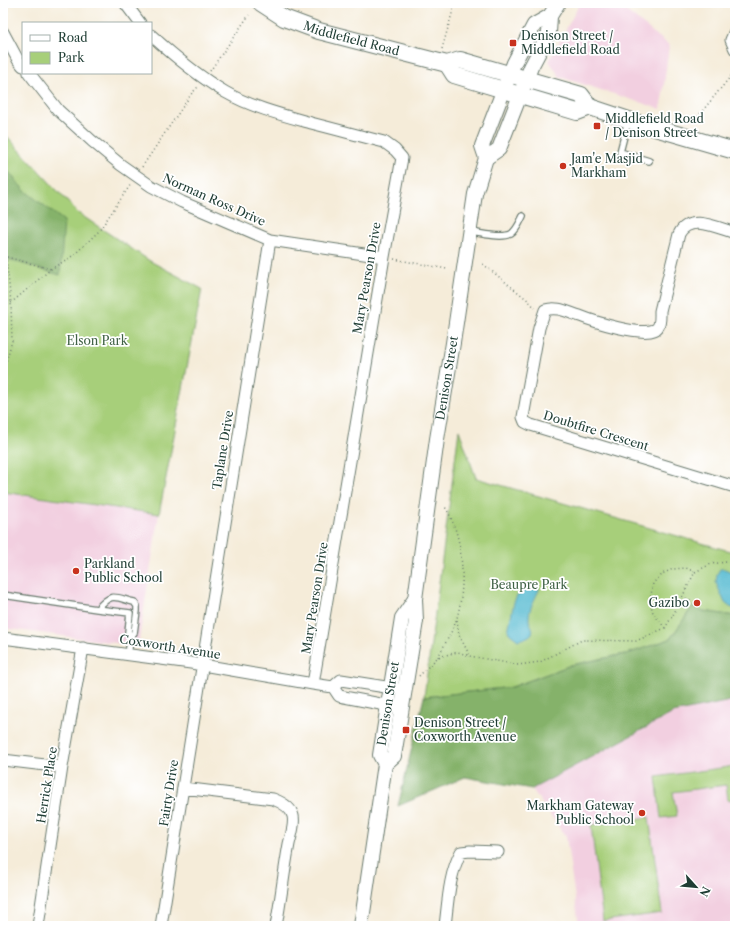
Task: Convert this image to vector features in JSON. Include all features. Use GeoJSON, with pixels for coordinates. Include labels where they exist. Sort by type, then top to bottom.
{"type":"FeatureCollection","features":[{"type":"Feature","properties":{"kind":"main road","name":"Middlefield Road"},"geometry":{"type":"LineString","coordinates":[[261,3],[284,18],[319,30],[443,63],[460,60],[510,74],[581,95],[590,107],[735,151]]}},
{"type":"Feature","properties":{"kind":"main road","name":"Middlefield Road"},"geometry":{"type":"LineString","coordinates":[[443,63],[454,75],[520,96],[577,112],[590,107]]}},
{"type":"Feature","properties":{"kind":"street"},"geometry":{"type":"LineString","coordinates":[[125,3],[139,22]]}},
{"type":"Feature","properties":{"kind":"street","name":"Denison Street"},"geometry":{"type":"LineString","coordinates":[[486,158],[499,148],[527,79],[549,33],[550,16],[558,3]]}},
{"type":"Feature","properties":{"kind":"street","name":"Denison Street"},"geometry":{"type":"LineString","coordinates":[[385,764],[394,756],[402,708],[398,689],[402,618],[415,599],[437,439],[475,194],[486,158],[482,146],[510,74],[534,25],[550,16]]}},
{"type":"Feature","properties":{"kind":"street"},"geometry":{"type":"LineString","coordinates":[[735,31],[732,40],[735,49]]}},
{"type":"Feature","properties":{"kind":"street"},"geometry":{"type":"LineString","coordinates":[[3,32],[22,65]]}},
{"type":"Feature","properties":{"kind":"street","name":"Mary Pearson Drive"},"geometry":{"type":"LineString","coordinates":[[152,36],[198,74],[226,93],[260,108],[290,118],[384,142],[395,150],[402,158],[313,684]]}},
{"type":"Feature","properties":{"kind":"street","name":"Norman Ross Drive"},"geometry":{"type":"LineString","coordinates":[[30,74],[58,110],[92,141],[121,165],[146,182],[182,202],[270,240],[384,258]]}},
{"type":"Feature","properties":{"kind":"street"},"geometry":{"type":"LineString","coordinates":[[542,315],[545,310],[559,308],[581,317],[626,330],[643,333],[654,330],[660,319],[660,311],[678,234],[681,229],[687,224],[699,223],[735,233]]}},
{"type":"Feature","properties":{"kind":"street","name":"Taplane Drive"},"geometry":{"type":"LineString","coordinates":[[202,665],[270,240]]}},
{"type":"Feature","properties":{"kind":"street","name":"Doubtfire Crescent"},"geometry":{"type":"LineString","coordinates":[[542,315],[523,417],[525,422],[735,487]]}},
{"type":"Feature","properties":{"kind":"street","name":"Coxworth Avenue"},"geometry":{"type":"LineString","coordinates":[[3,638],[128,654],[333,687],[339,696],[402,708]]}},
{"type":"Feature","properties":{"kind":"street","name":"Herrick Place"},"geometry":{"type":"LineString","coordinates":[[38,926],[62,767],[83,648]]}},
{"type":"Feature","properties":{"kind":"street","name":"Fairty Drive"},"geometry":{"type":"LineString","coordinates":[[160,926],[202,665]]}},
{"type":"Feature","properties":{"kind":"street","name":"Coxworth Avenue"},"geometry":{"type":"LineString","coordinates":[[333,687],[341,680],[398,689]]}},
{"type":"Feature","properties":{"kind":"street","name":"Denison Street"},"geometry":{"type":"LineString","coordinates":[[361,926],[385,764],[380,755],[388,705],[398,689]]}},
{"type":"Feature","properties":{"kind":"street"},"geometry":{"type":"LineString","coordinates":[[3,760],[62,767]]}},
{"type":"Feature","properties":{"kind":"street"},"geometry":{"type":"LineString","coordinates":[[183,788],[273,800],[284,805],[293,815],[293,827],[276,926]]}},
{"type":"Feature","properties":{"kind":"street"},"geometry":{"type":"LineString","coordinates":[[445,926],[456,862],[461,852],[498,852]]}},
{"type":"Feature","properties":{"kind":"lane"},"geometry":{"type":"LineString","coordinates":[[629,120],[620,152],[649,161]]}},
{"type":"Feature","properties":{"kind":"lane"},"geometry":{"type":"LineString","coordinates":[[470,232],[503,236],[512,234],[523,216]]}},
{"type":"Feature","properties":{"kind":"lane"},"geometry":{"type":"LineString","coordinates":[[3,594],[130,613],[128,632],[131,636]]}},
{"type":"Feature","properties":{"kind":"lane"},"geometry":{"type":"LineString","coordinates":[[97,609],[106,600],[112,597],[134,602],[137,606],[134,632],[131,636],[128,654]]}},
{"type":"Feature","properties":{"kind":"path"},"geometry":{"type":"LineString","coordinates":[[443,63],[455,3]]}},
{"type":"Feature","properties":{"kind":"path"},"geometry":{"type":"LineString","coordinates":[[695,120],[735,71]]}},
{"type":"Feature","properties":{"kind":"path"},"geometry":{"type":"LineString","coordinates":[[3,256],[51,269]]}},
{"type":"Feature","properties":{"kind":"path"},"geometry":{"type":"LineString","coordinates":[[3,372],[12,341],[11,303],[6,257]]}},
{"type":"Feature","properties":{"kind":"path"},"geometry":{"type":"LineString","coordinates":[[384,258],[448,269]]}},
{"type":"Feature","properties":{"kind":"path"},"geometry":{"type":"LineString","coordinates":[[483,264],[529,301],[542,315]]}},
{"type":"Feature","properties":{"kind":"path"},"geometry":{"type":"LineString","coordinates":[[416,678],[438,657],[456,619],[463,589],[459,542],[451,516],[445,507]]}},
{"type":"Feature","properties":{"kind":"path"},"geometry":{"type":"LineString","coordinates":[[438,657],[458,652],[470,656],[518,665],[540,662],[582,640],[636,641],[665,628],[695,572],[711,564],[735,561]]}},
{"type":"Feature","properties":{"kind":"path"},"geometry":{"type":"LineString","coordinates":[[665,628],[653,613],[650,601],[653,583],[664,573],[673,569],[686,568],[695,572]]}},
{"type":"Feature","properties":{"kind":"path"},"geometry":{"type":"LineString","coordinates":[[682,597],[693,601]]}},
{"type":"Feature","properties":{"kind":"path"},"geometry":{"type":"LineString","coordinates":[[456,619],[459,635],[470,656]]}},
{"type":"Feature","properties":{"kind":"shaded area"},"geometry":{"type":"Polygon","coordinates":[[[580,3],[616,3],[669,45],[661,109],[560,77],[549,61],[580,3]]]}},
{"type":"Feature","properties":{"kind":"shaded area","name":"Parkland Public School"},"geometry":{"type":"Polygon","coordinates":[[[3,492],[159,514],[138,646],[3,628],[3,492]]]}},
{"type":"Feature","properties":{"kind":"shaded area","name":"Markham Gateway Public School"},"geometry":{"type":"Polygon","coordinates":[[[735,700],[735,926],[579,926],[566,837],[532,789],[673,713],[735,700]]]}},
{"type":"Feature","properties":{"kind":"green space","name":"Elson Park"},"geometry":{"type":"Polygon","coordinates":[[[3,132],[78,213],[150,261],[202,289],[159,514],[3,492],[3,132]]]}},
{"type":"Feature","properties":{"kind":"green space"},"geometry":{"type":"Polygon","coordinates":[[[3,165],[24,190],[64,221],[60,275],[3,258],[3,165]]]}},
{"type":"Feature","properties":{"kind":"green space","name":"Beaupre Park"},"geometry":{"type":"Polygon","coordinates":[[[459,430],[476,478],[733,552],[735,546],[735,616],[703,611],[693,606],[670,639],[630,653],[571,665],[512,687],[424,697],[459,430]]]}},
{"type":"Feature","properties":{"kind":"green space"},"geometry":{"type":"Polygon","coordinates":[[[693,606],[703,611],[735,616],[735,700],[673,713],[532,789],[465,777],[398,806],[424,697],[512,687],[571,665],[630,653],[670,639],[693,606]]]}},
{"type":"Feature","properties":{"kind":"green space"},"geometry":{"type":"Polygon","coordinates":[[[735,766],[735,808],[734,799],[728,800],[726,785],[673,792],[677,816],[661,818],[656,777],[735,766]]]}},
{"type":"Feature","properties":{"kind":"green space"},"geometry":{"type":"Polygon","coordinates":[[[649,817],[662,913],[603,921],[591,825],[649,817]]]}},
{"type":"Feature","properties":{"kind":"water"},"geometry":{"type":"Polygon","coordinates":[[[720,569],[725,569],[735,574],[735,609],[725,603],[716,583],[717,574],[720,569]]]}},
{"type":"Feature","properties":{"kind":"water"},"geometry":{"type":"Polygon","coordinates":[[[534,584],[537,585],[539,590],[529,614],[529,620],[533,631],[530,636],[518,640],[508,631],[514,602],[517,596],[534,584]]]}},
{"type":"Feature","properties":{"kind":"place","name":"Denison Street / Middlefield Road"},"geometry":{"type":"Point","coordinates":[513,43]}},
{"type":"Feature","properties":{"kind":"place","name":"Middlefield Road / Denison Street"},"geometry":{"type":"Point","coordinates":[597,126]}},
{"type":"Feature","properties":{"kind":"place","name":"Jam'e Masjid Markham"},"geometry":{"type":"Point","coordinates":[563,166]}},
{"type":"Feature","properties":{"kind":"place","name":"Parkland Public School"},"geometry":{"type":"Point","coordinates":[76,571]}},
{"type":"Feature","properties":{"kind":"place","name":"Gazibo"},"geometry":{"type":"Point","coordinates":[697,603]}},
{"type":"Feature","properties":{"kind":"place","name":"Denison Street / Coxworth Avenue"},"geometry":{"type":"Point","coordinates":[406,730]}},
{"type":"Feature","properties":{"kind":"place","name":"Markham Gateway Public School"},"geometry":{"type":"Point","coordinates":[642,813]}}]}
